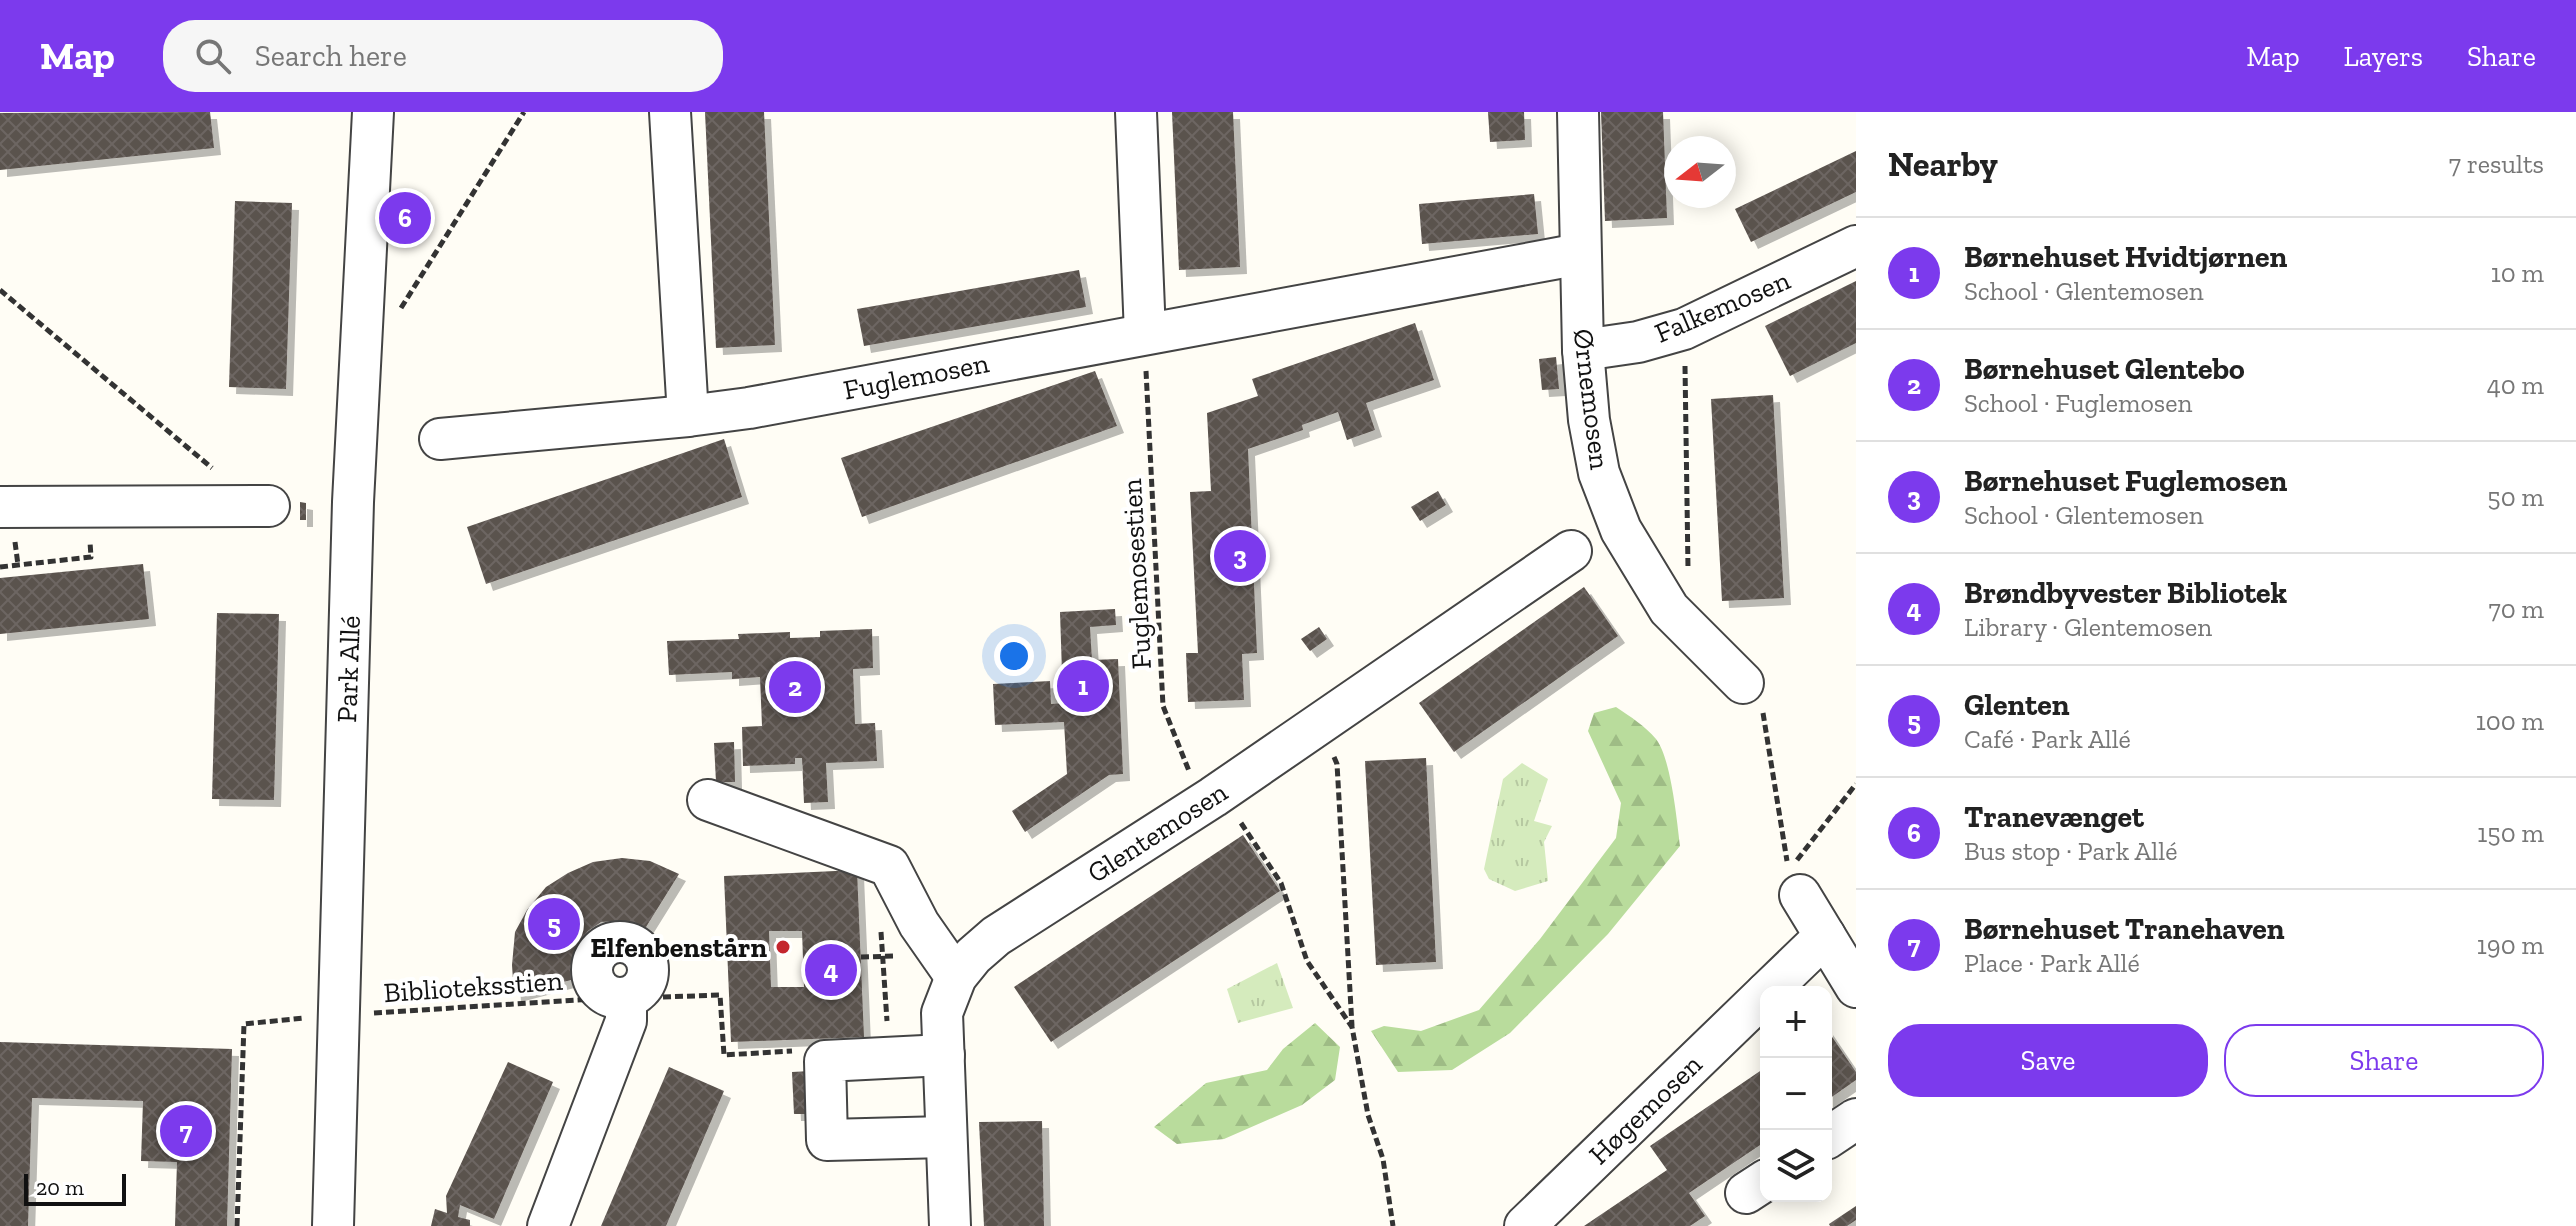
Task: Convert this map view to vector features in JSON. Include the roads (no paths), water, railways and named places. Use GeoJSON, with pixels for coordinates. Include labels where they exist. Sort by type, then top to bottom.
{"type":"FeatureCollection","features":[{"type":"Feature","properties":{"kind":"street","name":"Park Allé"},"geometry":{"type":"LineString","coordinates":[[333,1226],[353,502],[373,112]]}},
{"type":"Feature","properties":{"kind":"street"},"geometry":{"type":"LineString","coordinates":[[670,112],[688,416]]}},
{"type":"Feature","properties":{"kind":"street"},"geometry":{"type":"LineString","coordinates":[[1136,112],[1145,334]]}},
{"type":"Feature","properties":{"kind":"street","name":"Ørnemosen"},"geometry":{"type":"LineString","coordinates":[[1578,112],[1583,350],[1589,420],[1599,473],[1621,530],[1669,609],[1743,683]]}},
{"type":"Feature","properties":{"kind":"street","name":"Falkemosen"},"geometry":{"type":"LineString","coordinates":[[1583,350],[1638,342],[1684,329],[1856,246]]}},
{"type":"Feature","properties":{"kind":"street","name":"Fuglemosen"},"geometry":{"type":"LineString","coordinates":[[440,439],[749,408],[1580,254]]}},
{"type":"Feature","properties":{"kind":"street"},"geometry":{"type":"LineString","coordinates":[[0,507],[269,506]]}},
{"type":"Feature","properties":{"kind":"street","name":"Glentemosen"},"geometry":{"type":"LineString","coordinates":[[950,1226],[942,1013],[956,977],[973,956],[996,936],[1213,797],[1571,551]]}},
{"type":"Feature","properties":{"kind":"street"},"geometry":{"type":"LineString","coordinates":[[708,800],[889,866],[919,924],[956,977]]}},
{"type":"Feature","properties":{"kind":"street"},"geometry":{"type":"LineString","coordinates":[[1794,883],[1856,987]]}},
{"type":"Feature","properties":{"kind":"street","name":"Høgemosen"},"geometry":{"type":"LineString","coordinates":[[1772,986],[1825,936]]}},
{"type":"Feature","properties":{"kind":"street"},"geometry":{"type":"LineString","coordinates":[[548,1226],[626,1021],[619,997]]}},
{"type":"Feature","properties":{"kind":"street","name":"Høgemosen"},"geometry":{"type":"LineString","coordinates":[[1525,1226],[1760,998]]}},
{"type":"Feature","properties":{"kind":"street"},"geometry":{"type":"LineString","coordinates":[[944,1055],[825,1061],[827,1140],[945,1137]]}},
{"type":"Feature","properties":{"kind":"street"},"geometry":{"type":"LineString","coordinates":[[1832,1135],[1856,1119]]}},
{"type":"Feature","properties":{"kind":"place","name":"Tranevænget"},"geometry":{"type":"Point","coordinates":[405,218]}},
{"type":"Feature","properties":{"kind":"place","name":"Børnehuset Fuglemosen"},"geometry":{"type":"Point","coordinates":[1240,556]}},
{"type":"Feature","properties":{"kind":"place","name":"Børnehuset Hvidtjørnen"},"geometry":{"type":"Point","coordinates":[1083,686]}},
{"type":"Feature","properties":{"kind":"place","name":"Børnehuset Glentebo"},"geometry":{"type":"Point","coordinates":[795,687]}},
{"type":"Feature","properties":{"kind":"place","name":"Glenten"},"geometry":{"type":"Point","coordinates":[554,924]}},
{"type":"Feature","properties":{"kind":"place","name":"Elfenbenstårn"},"geometry":{"type":"Point","coordinates":[783,947]}},
{"type":"Feature","properties":{"kind":"place","name":"Brøndbyvester Bibliotek"},"geometry":{"type":"Point","coordinates":[831,970]}},
{"type":"Feature","properties":{"kind":"place","name":"Børnehuset Tranehaven"},"geometry":{"type":"Point","coordinates":[186,1131]}}]}
